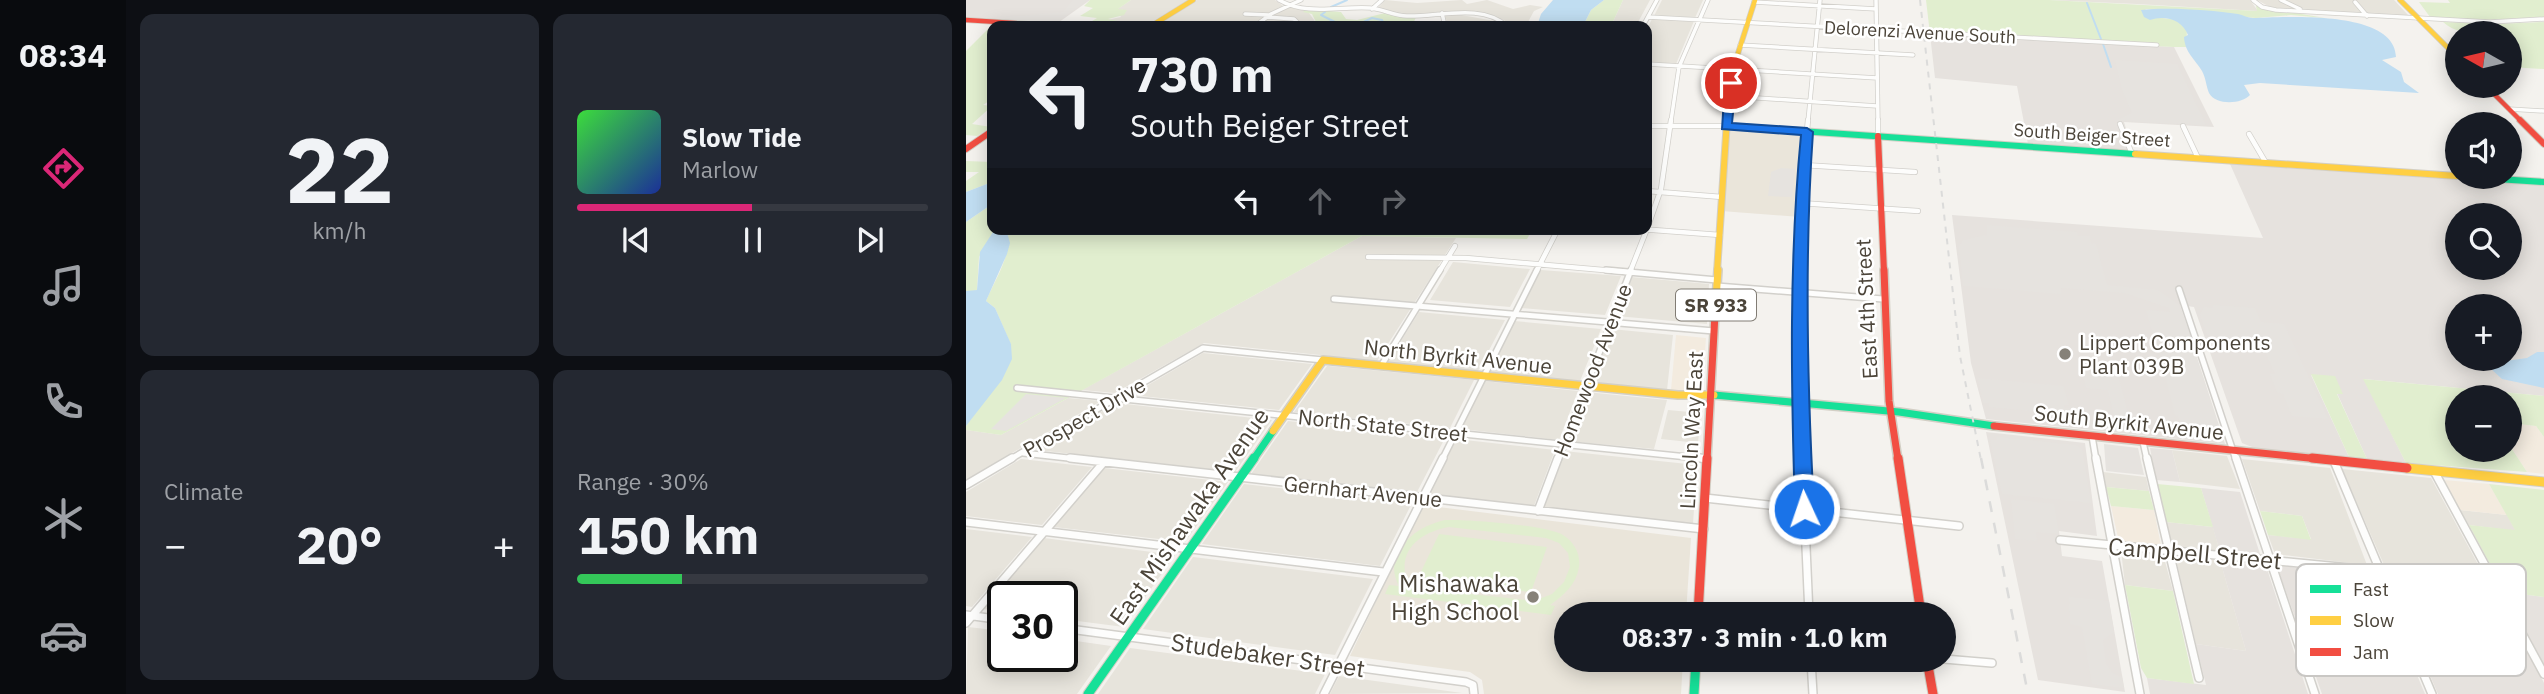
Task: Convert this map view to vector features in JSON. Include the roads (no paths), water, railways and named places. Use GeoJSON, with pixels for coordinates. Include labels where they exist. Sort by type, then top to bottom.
{"type":"FeatureCollection","features":[{"type":"Feature","properties":{"kind":"street"},"geometry":{"type":"LineString","coordinates":[[1159,21],[1193,0]]}},
{"type":"Feature","properties":{"kind":"street"},"geometry":{"type":"LineString","coordinates":[[1281,0],[1290,5],[1316,8],[1372,9],[1404,16],[1441,13],[1475,15],[1500,21]]}},
{"type":"Feature","properties":{"kind":"street"},"geometry":{"type":"LineString","coordinates":[[1261,21],[1301,0]]}},
{"type":"Feature","properties":{"kind":"street"},"geometry":{"type":"LineString","coordinates":[[1372,9],[1382,0]]}},
{"type":"Feature","properties":{"kind":"street"},"geometry":{"type":"LineString","coordinates":[[1646,21],[1657,0]]}},
{"type":"Feature","properties":{"kind":"street","name":"Homewood Avenue"},"geometry":{"type":"LineString","coordinates":[[1652,215],[1660,192],[1679,66],[1707,0]]}},
{"type":"Feature","properties":{"kind":"street","name":"East 4th Street"},"geometry":{"type":"LineString","coordinates":[[1876,0],[1879,209],[1891,412],[1919,602]]}},
{"type":"Feature","properties":{"kind":"street"},"geometry":{"type":"LineString","coordinates":[[2253,0],[2262,7],[2366,14],[2490,22],[2544,19]]}},
{"type":"Feature","properties":{"kind":"street"},"geometry":{"type":"LineString","coordinates":[[2281,0],[2299,8],[2366,14]]}},
{"type":"Feature","properties":{"kind":"street"},"geometry":{"type":"LineString","coordinates":[[2400,0],[2445,45]]}},
{"type":"Feature","properties":{"kind":"street"},"geometry":{"type":"LineString","coordinates":[[1755,1],[1820,3],[1876,9]]}},
{"type":"Feature","properties":{"kind":"street","name":"Lincoln Way East"},"geometry":{"type":"LineString","coordinates":[[1699,602],[1726,126],[1732,69],[1755,1]]}},
{"type":"Feature","properties":{"kind":"street"},"geometry":{"type":"LineString","coordinates":[[2355,2],[2366,14]]}},
{"type":"Feature","properties":{"kind":"street"},"geometry":{"type":"LineString","coordinates":[[1808,602],[1800,403],[1800,203],[1820,3]]}},
{"type":"Feature","properties":{"kind":"street"},"geometry":{"type":"LineString","coordinates":[[1441,13],[1443,21]]}},
{"type":"Feature","properties":{"kind":"street"},"geometry":{"type":"LineString","coordinates":[[1245,14],[1296,21]]}},
{"type":"Feature","properties":{"kind":"street","name":"Delorenzi Avenue South"},"geometry":{"type":"LineString","coordinates":[[1648,17],[2157,45]]}},
{"type":"Feature","properties":{"kind":"street"},"geometry":{"type":"LineString","coordinates":[[966,20],[987,21]]}},
{"type":"Feature","properties":{"kind":"street"},"geometry":{"type":"LineString","coordinates":[[1740,45],[1913,55]]}},
{"type":"Feature","properties":{"kind":"street"},"geometry":{"type":"LineString","coordinates":[[1652,64],[1877,78]]}},
{"type":"Feature","properties":{"kind":"street"},"geometry":{"type":"LineString","coordinates":[[1729,96],[1877,106]]}},
{"type":"Feature","properties":{"kind":"street"},"geometry":{"type":"LineString","coordinates":[[2498,98],[2544,144]]}},
{"type":"Feature","properties":{"kind":"street"},"geometry":{"type":"LineString","coordinates":[[2509,109],[2544,111]]}},
{"type":"Feature","properties":{"kind":"street"},"geometry":{"type":"LineString","coordinates":[[2120,124],[2132,154]]}},
{"type":"Feature","properties":{"kind":"street"},"geometry":{"type":"LineString","coordinates":[[1652,126],[1726,126]]}},
{"type":"Feature","properties":{"kind":"street","name":"South Beiger Street"},"geometry":{"type":"LineString","coordinates":[[1726,126],[2445,175]]}},
{"type":"Feature","properties":{"kind":"street"},"geometry":{"type":"LineString","coordinates":[[2183,127],[2198,158]]}},
{"type":"Feature","properties":{"kind":"street"},"geometry":{"type":"LineString","coordinates":[[966,149],[987,134]]}},
{"type":"Feature","properties":{"kind":"street"},"geometry":{"type":"LineString","coordinates":[[2249,134],[2266,163]]}},
{"type":"Feature","properties":{"kind":"street"},"geometry":{"type":"LineString","coordinates":[[1803,165],[1915,172]]}},
{"type":"Feature","properties":{"kind":"street"},"geometry":{"type":"LineString","coordinates":[[2522,181],[2544,182]]}},
{"type":"Feature","properties":{"kind":"street"},"geometry":{"type":"LineString","coordinates":[[1652,191],[1722,197]]}},
{"type":"Feature","properties":{"kind":"street"},"geometry":{"type":"LineString","coordinates":[[1800,203],[1918,211]]}},
{"type":"Feature","properties":{"kind":"street"},"geometry":{"type":"LineString","coordinates":[[1652,229],[1720,235]]}},
{"type":"Feature","properties":{"kind":"street"},"geometry":{"type":"LineString","coordinates":[[1324,694],[1420,498],[1555,235]]}},
{"type":"Feature","properties":{"kind":"street","name":"Homewood Avenue"},"geometry":{"type":"LineString","coordinates":[[1538,511],[1644,235]]}},
{"type":"Feature","properties":{"kind":"street"},"geometry":{"type":"LineString","coordinates":[[1381,366],[1455,246]]}},
{"type":"Feature","properties":{"kind":"street"},"geometry":{"type":"LineString","coordinates":[[1368,257],[1448,257],[1629,272],[1883,299]]}},
{"type":"Feature","properties":{"kind":"street"},"geometry":{"type":"LineString","coordinates":[[2179,289],[2296,637]]}},
{"type":"Feature","properties":{"kind":"street"},"geometry":{"type":"LineString","coordinates":[[1334,299],[1714,331]]}},
{"type":"Feature","properties":{"kind":"street","name":"North Byrkit Avenue"},"geometry":{"type":"LineString","coordinates":[[1203,348],[1711,396]]}},
{"type":"Feature","properties":{"kind":"street","name":"Prospect Drive"},"geometry":{"type":"LineString","coordinates":[[966,485],[1203,348]]}},
{"type":"Feature","properties":{"kind":"street","name":"East Mishawaka Avenue"},"geometry":{"type":"LineString","coordinates":[[1088,694],[1323,360]]}},
{"type":"Feature","properties":{"kind":"street","name":"North State Street"},"geometry":{"type":"LineString","coordinates":[[1017,388],[1707,459]]}},
{"type":"Feature","properties":{"kind":"street","name":"South Byrkit Avenue"},"geometry":{"type":"LineString","coordinates":[[1711,396],[1891,412],[2143,442],[2544,482]]}},
{"type":"Feature","properties":{"kind":"street"},"geometry":{"type":"LineString","coordinates":[[2092,436],[2140,694]]}},
{"type":"Feature","properties":{"kind":"street"},"geometry":{"type":"LineString","coordinates":[[2143,442],[2199,678]]}},
{"type":"Feature","properties":{"kind":"street","name":"Gernhart Avenue"},"geometry":{"type":"LineString","coordinates":[[1023,453],[1703,529]]}},
{"type":"Feature","properties":{"kind":"street"},"geometry":{"type":"LineString","coordinates":[[2334,461],[2378,564]]}},
{"type":"Feature","properties":{"kind":"street"},"geometry":{"type":"LineString","coordinates":[[968,618],[1104,462]]}},
{"type":"Feature","properties":{"kind":"street"},"geometry":{"type":"LineString","coordinates":[[2434,471],[2485,564]]}},
{"type":"Feature","properties":{"kind":"street"},"geometry":{"type":"LineString","coordinates":[[1705,498],[1959,526]]}},
{"type":"Feature","properties":{"kind":"street"},"geometry":{"type":"LineString","coordinates":[[966,522],[1383,572]]}},
{"type":"Feature","properties":{"kind":"street","name":"Campbell Street"},"geometry":{"type":"LineString","coordinates":[[2060,540],[2307,564]]}},
{"type":"Feature","properties":{"kind":"street"},"geometry":{"type":"LineString","coordinates":[[968,618],[987,619]]}},
{"type":"Feature","properties":{"kind":"street","name":"Studebaker Street"},"geometry":{"type":"LineString","coordinates":[[1078,630],[1473,685],[1474,694]]}},
{"type":"Feature","properties":{"kind":"street"},"geometry":{"type":"LineString","coordinates":[[2526,640],[2544,674]]}},
{"type":"Feature","properties":{"kind":"street"},"geometry":{"type":"LineString","coordinates":[[1956,660],[1992,663]]}},
{"type":"Feature","properties":{"kind":"street"},"geometry":{"type":"LineString","coordinates":[[1694,694],[1695,672]]}},
{"type":"Feature","properties":{"kind":"street"},"geometry":{"type":"LineString","coordinates":[[1812,672],[1813,694]]}},
{"type":"Feature","properties":{"kind":"street"},"geometry":{"type":"LineString","coordinates":[[1929,672],[1933,694]]}},
{"type":"Feature","properties":{"kind":"street"},"geometry":{"type":"LineString","coordinates":[[2309,676],[2315,694]]}},
{"type":"Feature","properties":{"kind":"street"},"geometry":{"type":"LineString","coordinates":[[2424,676],[2432,694]]}},
{"type":"Feature","properties":{"kind":"water"},"geometry":{"type":"Polygon","coordinates":[[[1553,0],[1604,0],[1591,10],[1586,21],[1539,21],[1553,0]]]}},
{"type":"Feature","properties":{"kind":"water"},"geometry":{"type":"Polygon","coordinates":[[[2190,9],[2251,18],[2312,17],[2359,23],[2378,31],[2391,42],[2396,57],[2382,60],[2401,72],[2404,82],[2419,93],[2260,83],[2244,85],[2250,95],[2246,98],[2223,102],[2209,93],[2202,71],[2186,47],[2184,37],[2188,35],[2182,25],[2161,18],[2150,20],[2144,17],[2141,10],[2190,9]]]}},
{"type":"Feature","properties":{"kind":"water"},"geometry":{"type":"Polygon","coordinates":[[[987,184],[987,207],[966,222],[966,192],[987,184]]]}},
{"type":"Feature","properties":{"kind":"water"},"geometry":{"type":"Polygon","coordinates":[[[991,235],[1008,235],[1010,243],[1007,254],[986,301],[995,308],[1011,344],[1012,359],[1002,380],[966,426],[966,291],[977,290],[980,252],[991,235]]]}},
{"type":"Feature","properties":{"kind":"water"},"geometry":{"type":"Polygon","coordinates":[[[2537,352],[2544,352],[2544,388],[2502,379],[2493,371],[2522,371],[2522,359],[2537,352]]]}},
{"type":"Feature","properties":{"kind":"waterway"},"geometry":{"type":"LineString","coordinates":[[1331,7],[1347,0]]}},
{"type":"Feature","properties":{"kind":"waterway"},"geometry":{"type":"LineString","coordinates":[[2087,3],[2101,39]]}},
{"type":"Feature","properties":{"kind":"waterway"},"geometry":{"type":"LineString","coordinates":[[1325,12],[1321,15],[1333,21]]}},
{"type":"Feature","properties":{"kind":"waterway"},"geometry":{"type":"LineString","coordinates":[[1366,21],[1372,18],[1382,21]]}},
{"type":"Feature","properties":{"kind":"waterway"},"geometry":{"type":"LineString","coordinates":[[2103,44],[2111,67]]}},
{"type":"Feature","properties":{"kind":"railway"},"geometry":{"type":"LineString","coordinates":[[1920,0],[1960,356],[1981,460]]}},
{"type":"Feature","properties":{"kind":"railway"},"geometry":{"type":"LineString","coordinates":[[1981,458],[2028,694]]}},
{"type":"Feature","properties":{"kind":"place","name":"Lippert Components Plant 039B"},"geometry":{"type":"Point","coordinates":[2065,354]}},
{"type":"Feature","properties":{"kind":"place","name":"Mishawaka High School"},"geometry":{"type":"Point","coordinates":[1533,597]}}]}
